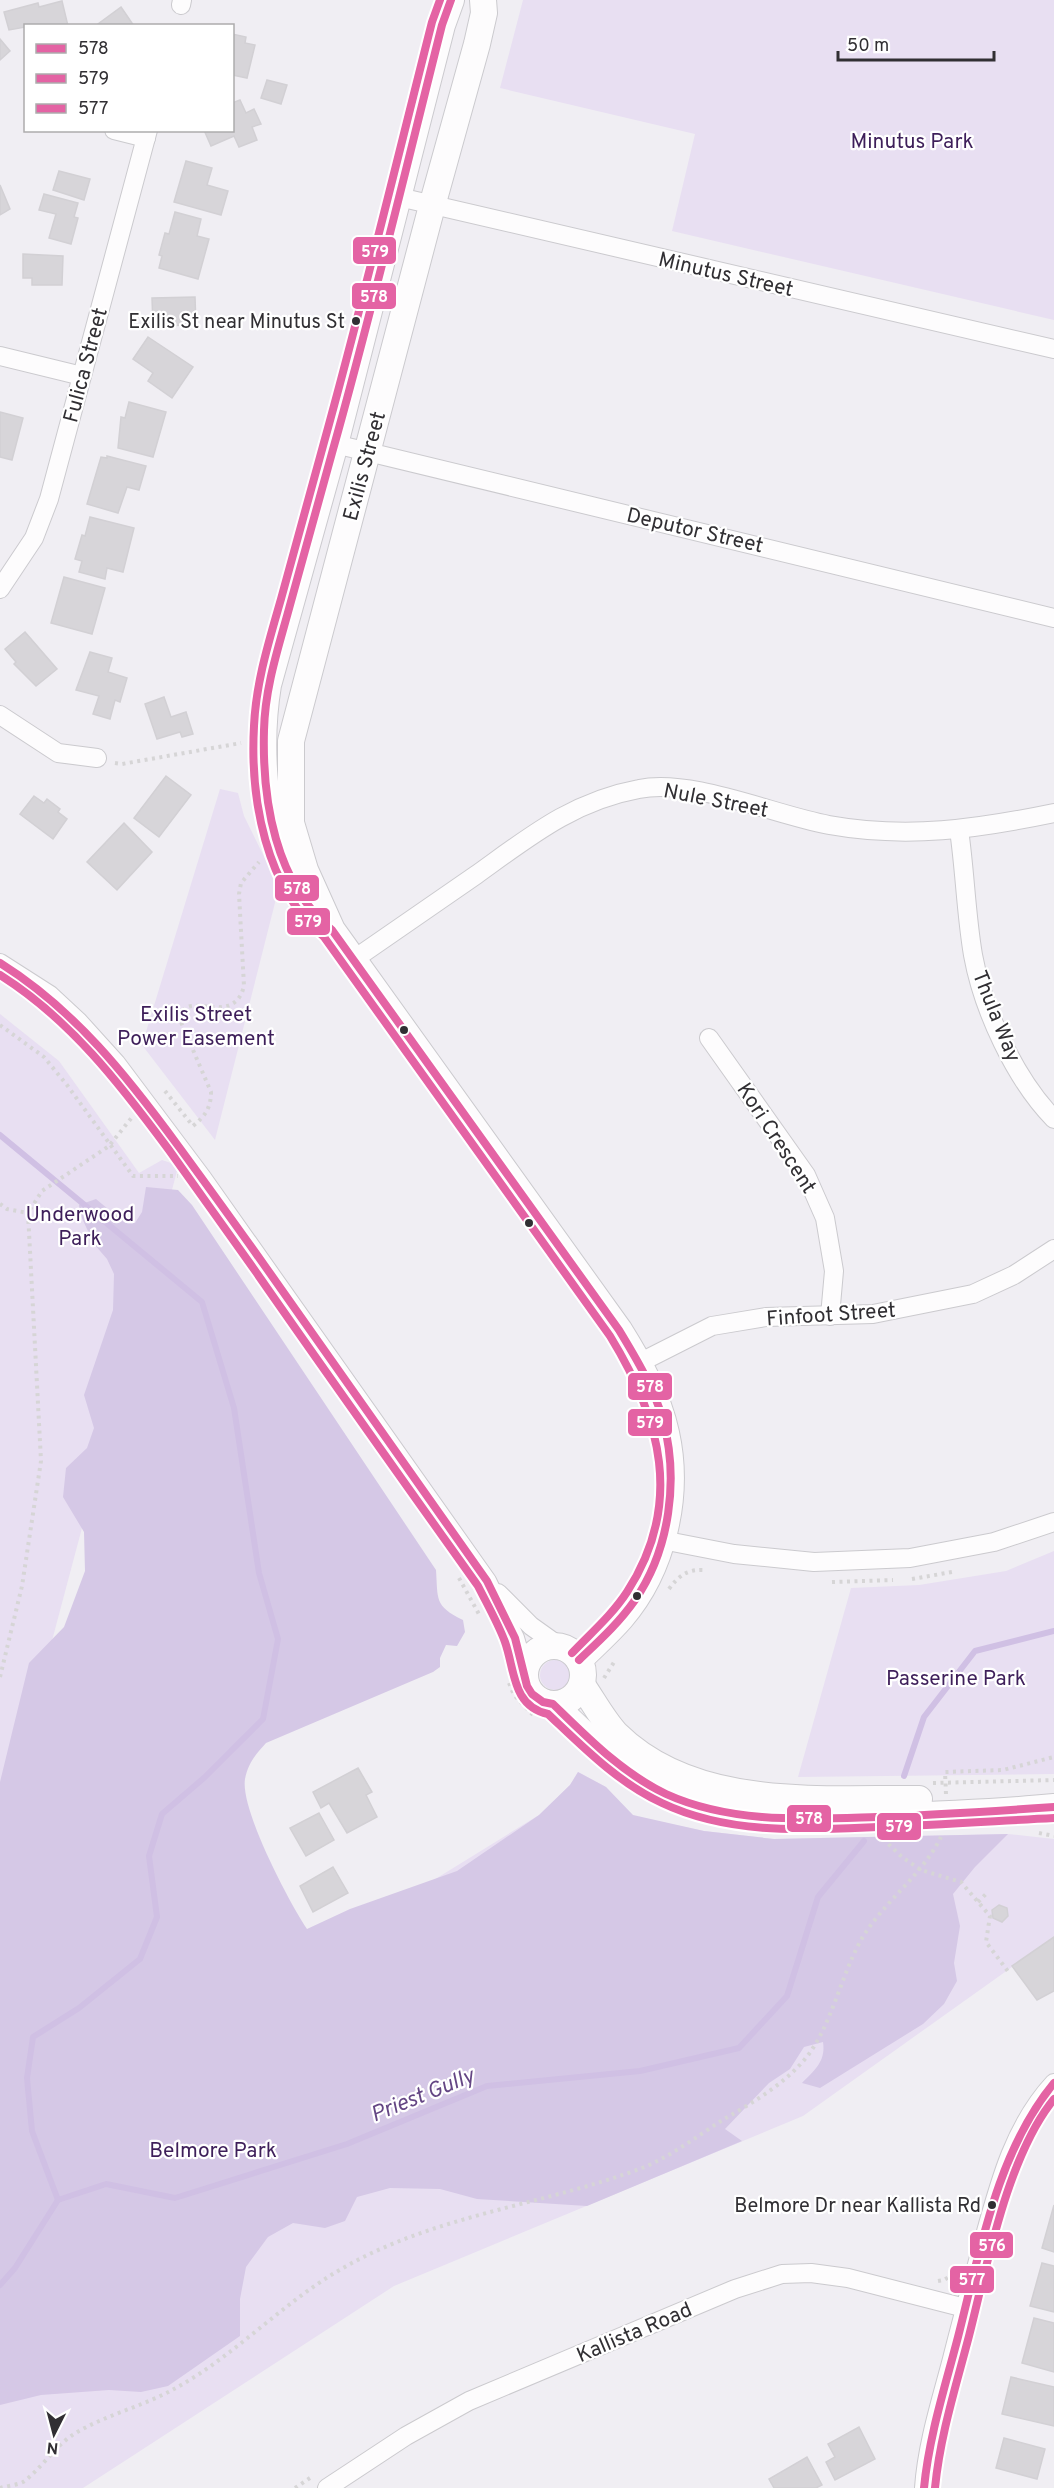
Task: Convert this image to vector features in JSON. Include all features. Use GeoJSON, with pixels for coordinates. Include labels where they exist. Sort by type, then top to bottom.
{"type":"FeatureCollection","features":[{"type":"Feature","properties":{"kind":"street","name":"Exilis Street"},"geometry":{"type":"LineString","coordinates":[[332,930],[319,920],[282,857],[268,798],[263,752],[264,710],[268,685],[335,444],[442,25],[451,0]]}},
{"type":"Feature","properties":{"kind":"street","name":"Exilis Street"},"geometry":{"type":"LineString","coordinates":[[483,0],[484,13],[477,44],[291,741],[291,823],[305,870],[332,930],[619,1330],[639,1363],[659,1409],[670,1460],[668,1505],[662,1540],[649,1574],[633,1602],[621,1617],[569,1653]]}},
{"type":"Feature","properties":{"kind":"street"},"geometry":{"type":"LineString","coordinates":[[130,132],[147,134]]}},
{"type":"Feature","properties":{"kind":"street","name":"Fulica Street"},"geometry":{"type":"LineString","coordinates":[[0,589],[34,538],[49,499],[147,134]]}},
{"type":"Feature","properties":{"kind":"street","name":"Minutus Street"},"geometry":{"type":"LineString","coordinates":[[399,197],[1054,349]]}},
{"type":"Feature","properties":{"kind":"street"},"geometry":{"type":"LineString","coordinates":[[0,356],[82,376]]}},
{"type":"Feature","properties":{"kind":"street","name":"Deputor Street"},"geometry":{"type":"LineString","coordinates":[[335,444],[1054,618]]}},
{"type":"Feature","properties":{"kind":"street"},"geometry":{"type":"LineString","coordinates":[[0,715],[58,753],[96,758]]}},
{"type":"Feature","properties":{"kind":"street","name":"Nule Street"},"geometry":{"type":"LineString","coordinates":[[353,960],[554,820],[604,797],[641,788],[666,787],[690,790],[829,825],[894,831],[959,830],[1054,813]]}},
{"type":"Feature","properties":{"kind":"street","name":"Thula Way"},"geometry":{"type":"LineString","coordinates":[[959,830],[973,955],[986,1000],[1001,1037],[1020,1072],[1041,1106],[1054,1119]]}},
{"type":"Feature","properties":{"kind":"street"},"geometry":{"type":"LineString","coordinates":[[0,963],[50,995],[78,1021],[116,1063],[203,1179],[487,1581],[515,1638],[527,1686],[532,1694],[543,1702],[564,1703],[592,1685]]}},
{"type":"Feature","properties":{"kind":"street","name":"Kori Crescent"},"geometry":{"type":"LineString","coordinates":[[710,1038],[806,1175],[825,1218],[834,1271],[830,1316]]}},
{"type":"Feature","properties":{"kind":"street","name":"Finfoot Street"},"geometry":{"type":"LineString","coordinates":[[639,1363],[712,1326],[766,1317],[873,1314],[973,1294],[1014,1275],[1054,1249]]}},
{"type":"Feature","properties":{"kind":"street"},"geometry":{"type":"LineString","coordinates":[[662,1540],[734,1554],[825,1562],[910,1558],[994,1542],[1054,1522]]}},
{"type":"Feature","properties":{"kind":"street"},"geometry":{"type":"LineString","coordinates":[[487,1581],[531,1626],[569,1653],[583,1669],[615,1733],[643,1757],[691,1779],[729,1790],[777,1798],[946,1799],[1054,1807]]}},
{"type":"Feature","properties":{"kind":"street"},"geometry":{"type":"LineString","coordinates":[[525,1671],[535,1653],[544,1648],[569,1653]]}},
{"type":"Feature","properties":{"kind":"street"},"geometry":{"type":"LineString","coordinates":[[553,1704],[603,1752],[639,1779],[682,1800],[727,1814],[781,1820],[946,1799]]}},
{"type":"Feature","properties":{"kind":"street"},"geometry":{"type":"LineString","coordinates":[[924,2488],[929,2449],[1001,2179],[1022,2127],[1042,2096],[1054,2083]]}},
{"type":"Feature","properties":{"kind":"street","name":"Kallista Road"},"geometry":{"type":"LineString","coordinates":[[327,2488],[406,2436],[469,2401],[735,2289],[782,2274],[811,2273],[848,2278],[965,2308]]}},
{"type":"Feature","properties":{"kind":"path"},"geometry":{"type":"LineString","coordinates":[[96,758],[122,764],[241,743]]}},
{"type":"Feature","properties":{"kind":"path"},"geometry":{"type":"LineString","coordinates":[[0,1677],[22,1586],[41,1461],[28,1213],[42,1191],[109,1146],[133,1116]]}},
{"type":"Feature","properties":{"kind":"path"},"geometry":{"type":"LineString","coordinates":[[0,1204],[7,1209],[28,1213]]}},
{"type":"Feature","properties":{"kind":"path"},"geometry":{"type":"LineString","coordinates":[[0,1215],[7,1209]]}},
{"type":"Feature","properties":{"kind":"path"},"geometry":{"type":"LineString","coordinates":[[666,1595],[680,1575],[693,1569],[708,1570]]}},
{"type":"Feature","properties":{"kind":"path"},"geometry":{"type":"LineString","coordinates":[[826,1582],[848,1583],[924,1578],[956,1571]]}},
{"type":"Feature","properties":{"kind":"path"},"geometry":{"type":"LineString","coordinates":[[592,1685],[617,1657]]}},
{"type":"Feature","properties":{"kind":"path"},"geometry":{"type":"LineString","coordinates":[[0,2488],[23,2482],[71,2436],[174,2389],[267,2325],[306,2291],[344,2267],[393,2244],[445,2225],[602,2182],[647,2166],[758,2100],[792,2072],[809,2054],[836,2002],[861,1941],[882,1911],[921,1870],[933,1852],[944,1831],[945,1772],[1003,1770],[1054,1756]]}},
{"type":"Feature","properties":{"kind":"path"},"geometry":{"type":"LineString","coordinates":[[922,1783],[946,1799],[1054,1780]]}},
{"type":"Feature","properties":{"kind":"path"},"geometry":{"type":"LineString","coordinates":[[878,1833],[902,1857],[921,1870],[961,1882],[990,1916],[986,1942],[1010,1974]]}},
{"type":"Feature","properties":{"kind":"path"},"geometry":{"type":"LineString","coordinates":[[978,1902],[988,1892]]}},
{"type":"Feature","properties":{"kind":"path"},"geometry":{"type":"LineString","coordinates":[[23,2482],[26,2488]]}},
{"type":"Feature","properties":{"kind":"green space","name":"Minutus Park"},"geometry":{"type":"Polygon","coordinates":[[[523,0],[1054,0],[1054,320],[672,231],[695,134],[500,88],[523,0]]]}},
{"type":"Feature","properties":{"kind":"green space","name":"Exilis Street Power Easement"},"geometry":{"type":"Polygon","coordinates":[[[220,789],[238,793],[244,816],[279,887],[215,1140],[142,1045],[220,789]]]}},
{"type":"Feature","properties":{"kind":"green space","name":"Underwood Park"},"geometry":{"type":"Polygon","coordinates":[[[0,1014],[59,1061],[139,1173],[162,1160],[171,1163],[177,1171],[0,1836],[0,1014]]]}},
{"type":"Feature","properties":{"kind":"green space","name":"Belmore Park"},"geometry":{"type":"Polygon","coordinates":[[[146,1187],[178,1190],[192,1205],[436,1570],[439,1601],[442,1606],[463,1620],[465,1632],[457,1646],[446,1645],[440,1658],[440,1667],[433,1672],[266,1743],[250,1763],[245,1779],[245,1793],[250,1811],[278,1878],[307,1929],[350,1909],[457,1871],[539,1815],[570,1785],[578,1772],[606,1787],[633,1815],[704,1831],[774,1839],[1008,1834],[975,1867],[953,1894],[960,1926],[954,1963],[957,1981],[944,2004],[923,2024],[820,2088],[802,2083],[821,2060],[823,2042],[804,2047],[790,2069],[769,2083],[725,2129],[742,2141],[587,2206],[477,2199],[440,2189],[390,2188],[357,2197],[345,2221],[325,2228],[293,2223],[268,2237],[246,2267],[240,2299],[240,2336],[168,2386],[141,2392],[109,2390],[41,2395],[0,2405],[0,1782],[29,1663],[64,1627],[85,1571],[84,1532],[63,1497],[66,1468],[87,1448],[94,1428],[84,1395],[113,1310],[114,1274],[107,1259],[94,1244],[80,1214],[79,1205],[96,1199],[120,1219],[135,1223],[142,1212],[146,1187]]]}},
{"type":"Feature","properties":{"kind":"green space","name":"Passerine Park"},"geometry":{"type":"Polygon","coordinates":[[[1054,1551],[1054,1774],[798,1777],[851,1588],[919,1585],[1006,1571],[1054,1551]]]}},
{"type":"Feature","properties":{"kind":"green space"},"geometry":{"type":"Polygon","coordinates":[[[555,1660],[566,1664],[570,1675],[566,1686],[555,1690],[544,1686],[540,1675],[544,1664],[555,1660]]]}},
{"type":"Feature","properties":{"kind":"green space","name":"Belmore Park"},"geometry":{"type":"Polygon","coordinates":[[[578,1772],[606,1787],[632,1816],[704,1831],[774,1839],[1008,1834],[1054,1839],[1054,1937],[803,2116],[394,2286],[83,2488],[0,2488],[0,1869],[312,1955],[539,1815],[570,1785],[578,1772]]]}},
{"type":"Feature","properties":{"kind":"building"},"geometry":{"type":"Polygon","coordinates":[[[62,1],[68,24],[24,24],[24,27],[9,30],[4,12],[38,3],[39,7],[62,1]]]}},
{"type":"Feature","properties":{"kind":"building"},"geometry":{"type":"Polygon","coordinates":[[[121,7],[133,24],[98,24],[121,7]]]}},
{"type":"Feature","properties":{"kind":"building"},"geometry":{"type":"Polygon","coordinates":[[[234,34],[246,37],[245,43],[255,45],[247,78],[234,75],[234,34]]]}},
{"type":"Feature","properties":{"kind":"building"},"geometry":{"type":"Polygon","coordinates":[[[0,39],[10,51],[0,60],[0,39]]]}},
{"type":"Feature","properties":{"kind":"building"},"geometry":{"type":"Polygon","coordinates":[[[267,80],[287,85],[281,104],[261,98],[267,80]]]}},
{"type":"Feature","properties":{"kind":"building"},"geometry":{"type":"Polygon","coordinates":[[[240,100],[246,113],[254,109],[261,124],[252,127],[257,140],[239,147],[234,136],[211,146],[205,132],[234,132],[234,102],[240,100]]]}},
{"type":"Feature","properties":{"kind":"building"},"geometry":{"type":"Polygon","coordinates":[[[186,161],[212,168],[207,185],[228,191],[221,215],[174,202],[186,161]]]}},
{"type":"Feature","properties":{"kind":"building"},"geometry":{"type":"Polygon","coordinates":[[[59,171],[90,179],[84,200],[53,190],[59,171]]]}},
{"type":"Feature","properties":{"kind":"building"},"geometry":{"type":"Polygon","coordinates":[[[0,185],[10,209],[0,215],[0,185]]]}},
{"type":"Feature","properties":{"kind":"building"},"geometry":{"type":"Polygon","coordinates":[[[44,194],[78,203],[74,217],[78,218],[71,244],[49,238],[56,214],[39,210],[44,194]]]}},
{"type":"Feature","properties":{"kind":"building"},"geometry":{"type":"Polygon","coordinates":[[[175,212],[201,219],[197,236],[209,239],[198,279],[159,268],[162,256],[159,255],[165,233],[169,234],[175,212]]]}},
{"type":"Feature","properties":{"kind":"building"},"geometry":{"type":"Polygon","coordinates":[[[23,254],[63,256],[62,285],[32,285],[32,278],[23,278],[23,254]]]}},
{"type":"Feature","properties":{"kind":"building"},"geometry":{"type":"Polygon","coordinates":[[[195,297],[196,325],[153,326],[152,298],[195,297]]]}},
{"type":"Feature","properties":{"kind":"building"},"geometry":{"type":"Polygon","coordinates":[[[148,337],[193,367],[172,398],[148,381],[153,373],[133,359],[148,337]]]}},
{"type":"Feature","properties":{"kind":"building"},"geometry":{"type":"Polygon","coordinates":[[[129,402],[166,412],[153,457],[118,448],[121,417],[125,418],[129,402]]]}},
{"type":"Feature","properties":{"kind":"building"},"geometry":{"type":"Polygon","coordinates":[[[0,412],[23,418],[12,460],[0,457],[0,412]]]}},
{"type":"Feature","properties":{"kind":"building"},"geometry":{"type":"Polygon","coordinates":[[[107,456],[146,466],[139,490],[127,487],[118,513],[87,504],[101,457],[107,458],[107,456]]]}},
{"type":"Feature","properties":{"kind":"building"},"geometry":{"type":"Polygon","coordinates":[[[90,517],[134,528],[123,572],[107,568],[105,579],[79,572],[82,561],[75,559],[90,517]]]}},
{"type":"Feature","properties":{"kind":"building"},"geometry":{"type":"Polygon","coordinates":[[[64,577],[105,588],[92,634],[51,623],[64,577]]]}},
{"type":"Feature","properties":{"kind":"building"},"geometry":{"type":"Polygon","coordinates":[[[25,632],[57,669],[36,686],[14,664],[16,662],[5,649],[25,632]]]}},
{"type":"Feature","properties":{"kind":"building"},"geometry":{"type":"Polygon","coordinates":[[[90,652],[112,658],[108,672],[127,678],[120,702],[115,700],[110,719],[93,714],[99,696],[76,690],[90,652]]]}},
{"type":"Feature","properties":{"kind":"building"},"geometry":{"type":"Polygon","coordinates":[[[164,697],[171,717],[186,712],[193,734],[182,737],[180,732],[157,739],[145,704],[164,697]]]}},
{"type":"Feature","properties":{"kind":"building"},"geometry":{"type":"Polygon","coordinates":[[[166,776],[191,795],[159,837],[134,818],[166,776]]]}},
{"type":"Feature","properties":{"kind":"building"},"geometry":{"type":"Polygon","coordinates":[[[34,796],[44,803],[47,799],[60,809],[58,812],[67,819],[53,839],[20,814],[34,796]]]}},
{"type":"Feature","properties":{"kind":"building"},"geometry":{"type":"Polygon","coordinates":[[[124,823],[152,852],[117,890],[87,862],[124,823]]]}},
{"type":"Feature","properties":{"kind":"building"},"geometry":{"type":"Polygon","coordinates":[[[358,1768],[372,1792],[366,1795],[377,1817],[347,1833],[329,1803],[321,1808],[313,1792],[358,1768]]]}},
{"type":"Feature","properties":{"kind":"building"},"geometry":{"type":"Polygon","coordinates":[[[319,1813],[334,1840],[306,1856],[290,1828],[319,1813]]]}},
{"type":"Feature","properties":{"kind":"building"},"geometry":{"type":"Polygon","coordinates":[[[333,1867],[348,1893],[313,1912],[300,1886],[333,1867]]]}},
{"type":"Feature","properties":{"kind":"building"},"geometry":{"type":"Polygon","coordinates":[[[999,1905],[1007,1908],[1008,1916],[1002,1922],[993,1918],[992,1910],[999,1905]]]}},
{"type":"Feature","properties":{"kind":"building"},"geometry":{"type":"Polygon","coordinates":[[[1054,1937],[1054,1991],[1037,2000],[1012,1966],[1054,1937]]]}},
{"type":"Feature","properties":{"kind":"building"},"geometry":{"type":"Polygon","coordinates":[[[1054,2205],[1054,2252],[1042,2248],[1054,2205]]]}},
{"type":"Feature","properties":{"kind":"building"},"geometry":{"type":"Polygon","coordinates":[[[1042,2263],[1054,2266],[1054,2312],[1030,2306],[1042,2263]]]}},
{"type":"Feature","properties":{"kind":"building"},"geometry":{"type":"Polygon","coordinates":[[[1034,2318],[1054,2323],[1054,2372],[1022,2363],[1034,2318]]]}},
{"type":"Feature","properties":{"kind":"building"},"geometry":{"type":"Polygon","coordinates":[[[1011,2377],[1054,2387],[1054,2426],[1002,2414],[1011,2377]]]}},
{"type":"Feature","properties":{"kind":"building"},"geometry":{"type":"Polygon","coordinates":[[[859,2427],[875,2459],[835,2480],[826,2462],[835,2457],[828,2444],[859,2427]]]}},
{"type":"Feature","properties":{"kind":"building"},"geometry":{"type":"Polygon","coordinates":[[[1004,2438],[1045,2449],[1037,2479],[996,2468],[1004,2438]]]}},
{"type":"Feature","properties":{"kind":"building"},"geometry":{"type":"Polygon","coordinates":[[[807,2457],[822,2485],[816,2488],[774,2488],[769,2479],[807,2457]]]}},
{"type":"Feature","properties":{"kind":"waterway"},"geometry":{"type":"LineString","coordinates":[[0,1135],[202,1302],[234,1408],[259,1573],[278,1639],[263,1719],[205,1777],[162,1814],[149,1856],[157,1917],[140,1959],[79,2008],[33,2037],[27,2078],[32,2131],[58,2200]]}},
{"type":"Feature","properties":{"kind":"waterway","name":"Priest Gully"},"geometry":{"type":"LineString","coordinates":[[904,1776],[924,1717],[975,1651],[1054,1631]]}},
{"type":"Feature","properties":{"kind":"waterway","name":"Priest Gully"},"geometry":{"type":"LineString","coordinates":[[0,2285],[15,2268],[58,2200],[106,2184],[175,2198],[347,2144],[487,2086],[640,2071],[739,2048],[787,1996],[818,1897],[864,1841]]}},
{"type":"Feature","properties":{"kind":"transit line","name":"579"},"geometry":{"type":"LineString","coordinates":[[440,0],[432,22],[365,288],[264,662],[255,710],[253,754],[255,782],[265,840],[275,868],[288,893],[304,917],[324,937],[610,1336],[628,1367],[642,1399],[653,1430],[659,1462],[660,1494],[656,1527],[645,1559],[627,1592],[608,1616],[572,1653]]}},
{"type":"Feature","properties":{"kind":"transit line","name":"578"},"geometry":{"type":"LineString","coordinates":[[451,0],[442,25],[361,347],[273,666],[264,730],[266,784],[276,839],[297,889],[313,911],[332,930],[619,1330],[655,1396],[668,1443],[670,1466],[668,1513],[663,1536],[647,1580],[635,1600],[608,1632],[579,1660]]}},
{"type":"Feature","properties":{"kind":"transit line","name":"578"},"geometry":{"type":"LineString","coordinates":[[0,963],[27,981],[76,1023],[140,1095],[245,1238],[487,1581],[515,1638],[527,1686],[532,1694],[543,1702],[553,1704],[620,1765],[666,1794],[691,1804],[717,1811],[770,1818],[851,1818],[1054,1807]]}},
{"type":"Feature","properties":{"kind":"transit line","name":"579"},"geometry":{"type":"LineString","coordinates":[[0,975],[25,992],[71,1032],[151,1125],[478,1586],[502,1635],[521,1695],[536,1710],[548,1714],[615,1774],[662,1803],[688,1813],[714,1821],[768,1828],[822,1829],[1054,1818]]}},
{"type":"Feature","properties":{"kind":"transit line","name":"577"},"geometry":{"type":"LineString","coordinates":[[924,2488],[938,2412],[993,2204],[1018,2140],[1034,2110],[1054,2083]]}},
{"type":"Feature","properties":{"kind":"transit line","name":"576"},"geometry":{"type":"LineString","coordinates":[[935,2488],[949,2411],[1001,2212],[1024,2150],[1038,2122],[1054,2099]]}},
{"type":"Feature","properties":{"kind":"place","name":"Exilis St near Minutus St"},"geometry":{"type":"Point","coordinates":[356,321]}},
{"type":"Feature","properties":{"kind":"place","name":"Belmore Dr near Kallista Rd"},"geometry":{"type":"Point","coordinates":[992,2205]}}]}
